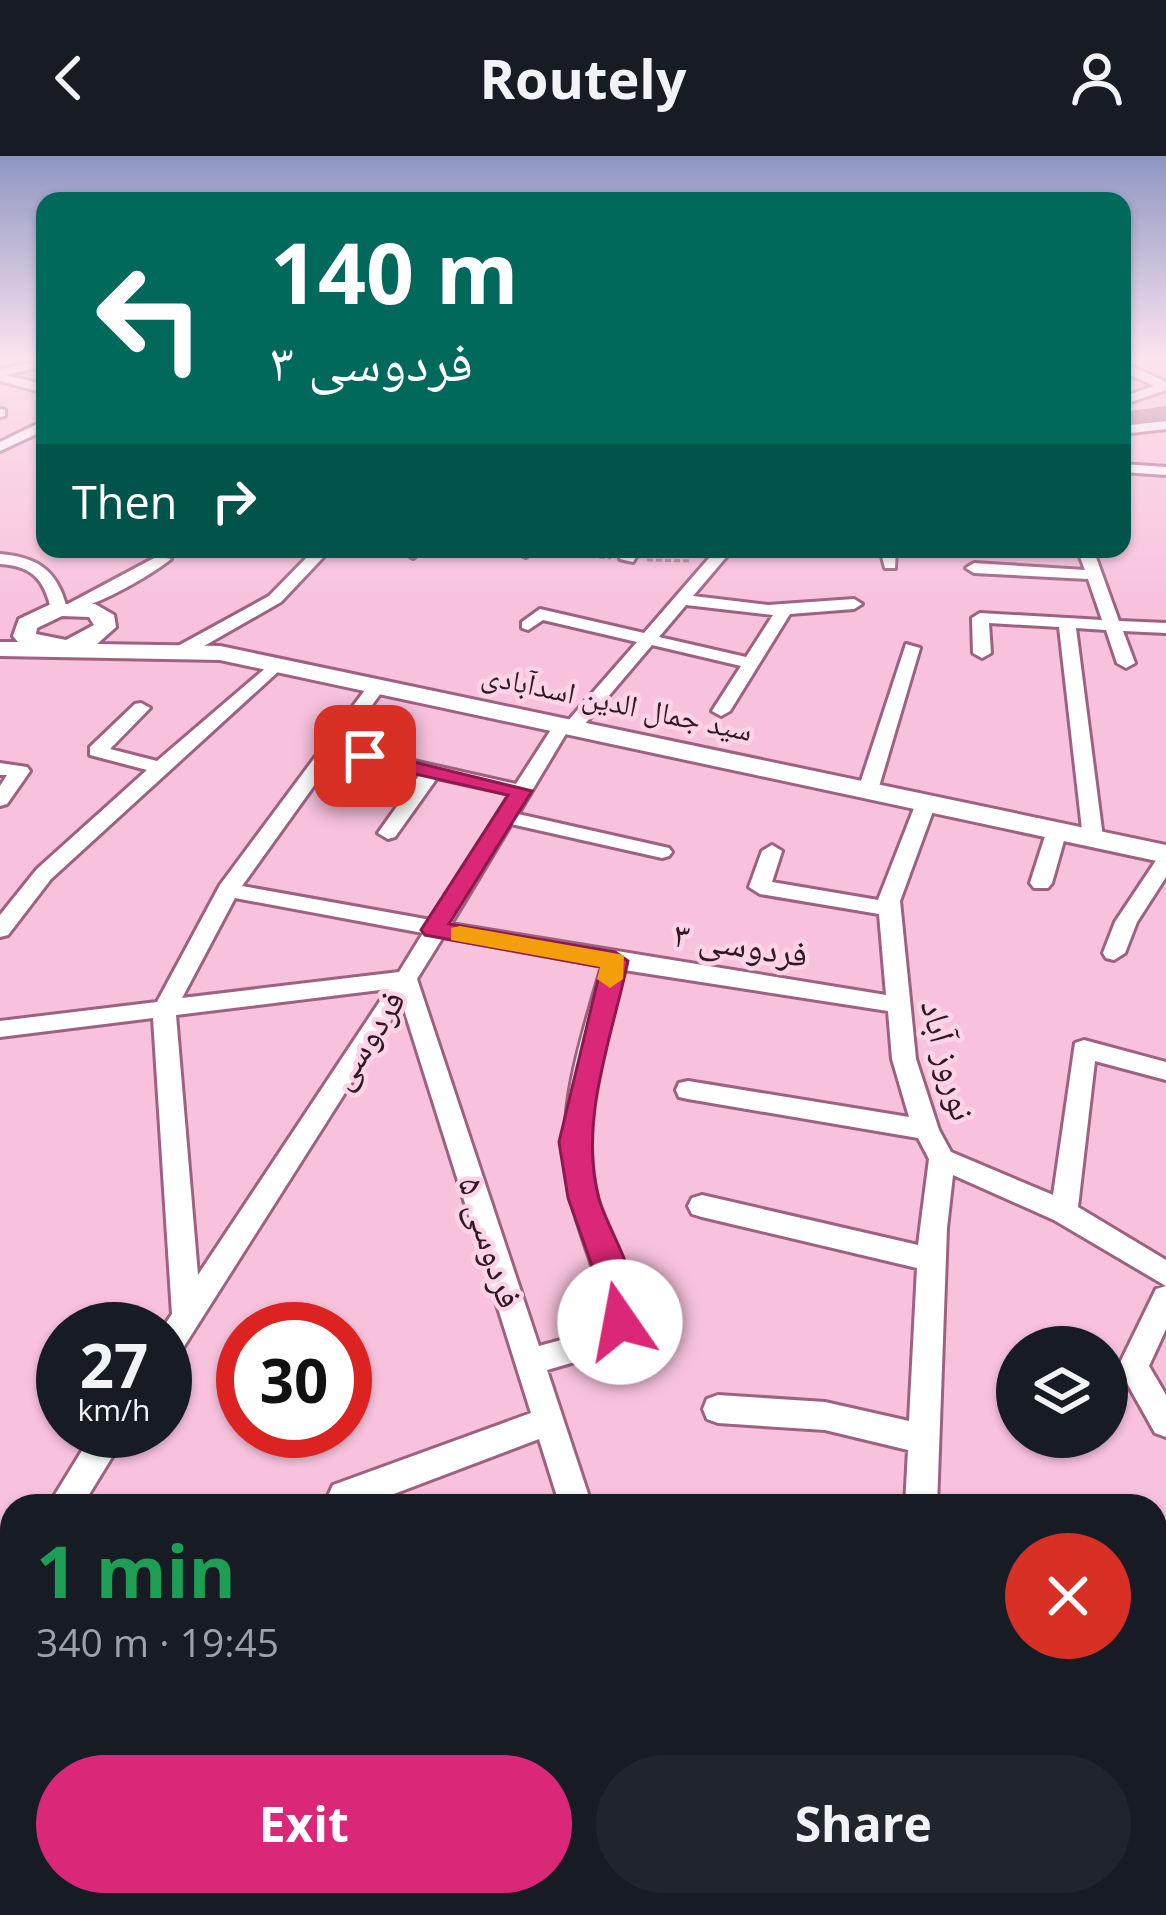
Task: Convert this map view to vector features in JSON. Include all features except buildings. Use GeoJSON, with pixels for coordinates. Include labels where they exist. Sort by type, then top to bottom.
{"type":"FeatureCollection","features":[{"type":"Feature","properties":{"kind":"main road"},"geometry":{"type":"LineString","coordinates":[[0,637],[65,609],[103,615],[184,650]]}},
{"type":"Feature","properties":{"kind":"main road"},"geometry":{"type":"LineString","coordinates":[[0,649],[50,647],[100,633],[105,627],[103,615]]}},
{"type":"Feature","properties":{"kind":"main road"},"geometry":{"type":"LineString","coordinates":[[27,624],[24,636],[50,647]]}},
{"type":"Feature","properties":{"kind":"main road","name":"سید جمال الدین اسدآبادی"},"geometry":{"type":"LineString","coordinates":[[50,647],[184,650],[274,664],[1166,857]]}},
{"type":"Feature","properties":{"kind":"street"},"geometry":{"type":"LineString","coordinates":[[1131,469],[1166,471]]}},
{"type":"Feature","properties":{"kind":"street"},"geometry":{"type":"LineString","coordinates":[[184,650],[275,599],[314,558]]}},
{"type":"Feature","properties":{"kind":"street","name":"فردوسی"},"geometry":{"type":"LineString","coordinates":[[192,1308],[406,979],[521,791],[567,727],[717,558]]}},
{"type":"Feature","properties":{"kind":"street"},"geometry":{"type":"LineString","coordinates":[[1088,558],[1126,663]]}},
{"type":"Feature","properties":{"kind":"street"},"geometry":{"type":"LineString","coordinates":[[0,560],[32,563],[48,574],[65,609],[163,559]]}},
{"type":"Feature","properties":{"kind":"street"},"geometry":{"type":"LineString","coordinates":[[974,568],[1094,575]]}},
{"type":"Feature","properties":{"kind":"street"},"geometry":{"type":"LineString","coordinates":[[682,599],[729,610],[782,614],[854,604]]}},
{"type":"Feature","properties":{"kind":"street"},"geometry":{"type":"LineString","coordinates":[[528,625],[540,614],[749,663]]}},
{"type":"Feature","properties":{"kind":"street"},"geometry":{"type":"LineString","coordinates":[[721,711],[782,614]]}},
{"type":"Feature","properties":{"kind":"street"},"geometry":{"type":"LineString","coordinates":[[982,653],[980,618],[1166,628]]}},
{"type":"Feature","properties":{"kind":"street"},"geometry":{"type":"LineString","coordinates":[[1067,623],[1093,838]]}},
{"type":"Feature","properties":{"kind":"street"},"geometry":{"type":"LineString","coordinates":[[868,790],[912,648]]}},
{"type":"Feature","properties":{"kind":"street"},"geometry":{"type":"LineString","coordinates":[[0,930],[44,874],[274,664]]}},
{"type":"Feature","properties":{"kind":"street"},"geometry":{"type":"LineString","coordinates":[[186,1302],[164,1010],[228,890],[377,686]]}},
{"type":"Feature","properties":{"kind":"street"},"geometry":{"type":"LineString","coordinates":[[141,707],[97,751],[161,768]]}},
{"type":"Feature","properties":{"kind":"street"},"geometry":{"type":"LineString","coordinates":[[332,748],[521,791]]}},
{"type":"Feature","properties":{"kind":"street"},"geometry":{"type":"LineString","coordinates":[[0,800],[10,770]]}},
{"type":"Feature","properties":{"kind":"street"},"geometry":{"type":"LineString","coordinates":[[388,833],[432,771]]}},
{"type":"Feature","properties":{"kind":"street","name":"نوروز آباد"},"geometry":{"type":"LineString","coordinates":[[926,803],[889,909],[904,1059],[926,1130],[942,1159],[1064,1212],[1166,1274]]}},
{"type":"Feature","properties":{"kind":"street"},"geometry":{"type":"LineString","coordinates":[[505,817],[662,852]]}},
{"type":"Feature","properties":{"kind":"street"},"geometry":{"type":"LineString","coordinates":[[1042,884],[1057,830]]}},
{"type":"Feature","properties":{"kind":"street"},"geometry":{"type":"LineString","coordinates":[[772,851],[760,887],[889,909]]}},
{"type":"Feature","properties":{"kind":"street"},"geometry":{"type":"LineString","coordinates":[[1114,953],[1126,922],[1166,857]]}},
{"type":"Feature","properties":{"kind":"street","name":"فردوسی ۳"},"geometry":{"type":"LineString","coordinates":[[228,890],[615,961],[895,1004]]}},
{"type":"Feature","properties":{"kind":"street"},"geometry":{"type":"LineString","coordinates":[[530,1362],[596,1344],[620,1322],[617,1291],[584,1198],[574,1142],[615,961]]}},
{"type":"Feature","properties":{"kind":"street"},"geometry":{"type":"LineString","coordinates":[[0,1029],[406,979]]}},
{"type":"Feature","properties":{"kind":"street","name":"فردوسی ۵"},"geometry":{"type":"LineString","coordinates":[[406,979],[572,1494]]}},
{"type":"Feature","properties":{"kind":"street"},"geometry":{"type":"LineString","coordinates":[[1064,1212],[1084,1049],[1166,1070]]}},
{"type":"Feature","properties":{"kind":"street"},"geometry":{"type":"LineString","coordinates":[[688,1090],[926,1130]]}},
{"type":"Feature","properties":{"kind":"street"},"geometry":{"type":"LineString","coordinates":[[922,1494],[932,1260],[942,1159]]}},
{"type":"Feature","properties":{"kind":"street"},"geometry":{"type":"LineString","coordinates":[[702,1206],[932,1260]]}},
{"type":"Feature","properties":{"kind":"street"},"geometry":{"type":"LineString","coordinates":[[1166,1298],[1133,1367],[1166,1423]]}},
{"type":"Feature","properties":{"kind":"street"},"geometry":{"type":"LineString","coordinates":[[718,1409],[825,1416],[924,1438]]}},
{"type":"Feature","properties":{"kind":"street"},"geometry":{"type":"LineString","coordinates":[[349,1494],[549,1421]]}},
{"type":"Feature","properties":{"kind":"street"},"geometry":{"type":"LineString","coordinates":[[72,1494],[95,1458]]}},
{"type":"Feature","properties":{"kind":"slow traffic"},"geometry":{"type":"LineString","coordinates":[[460,934],[615,961],[610,979]]}},
{"type":"Feature","properties":{"kind":"route"},"geometry":{"type":"LineString","coordinates":[[365,756],[521,791],[434,930],[615,961],[574,1142],[584,1198],[617,1291],[620,1322]]}}]}
